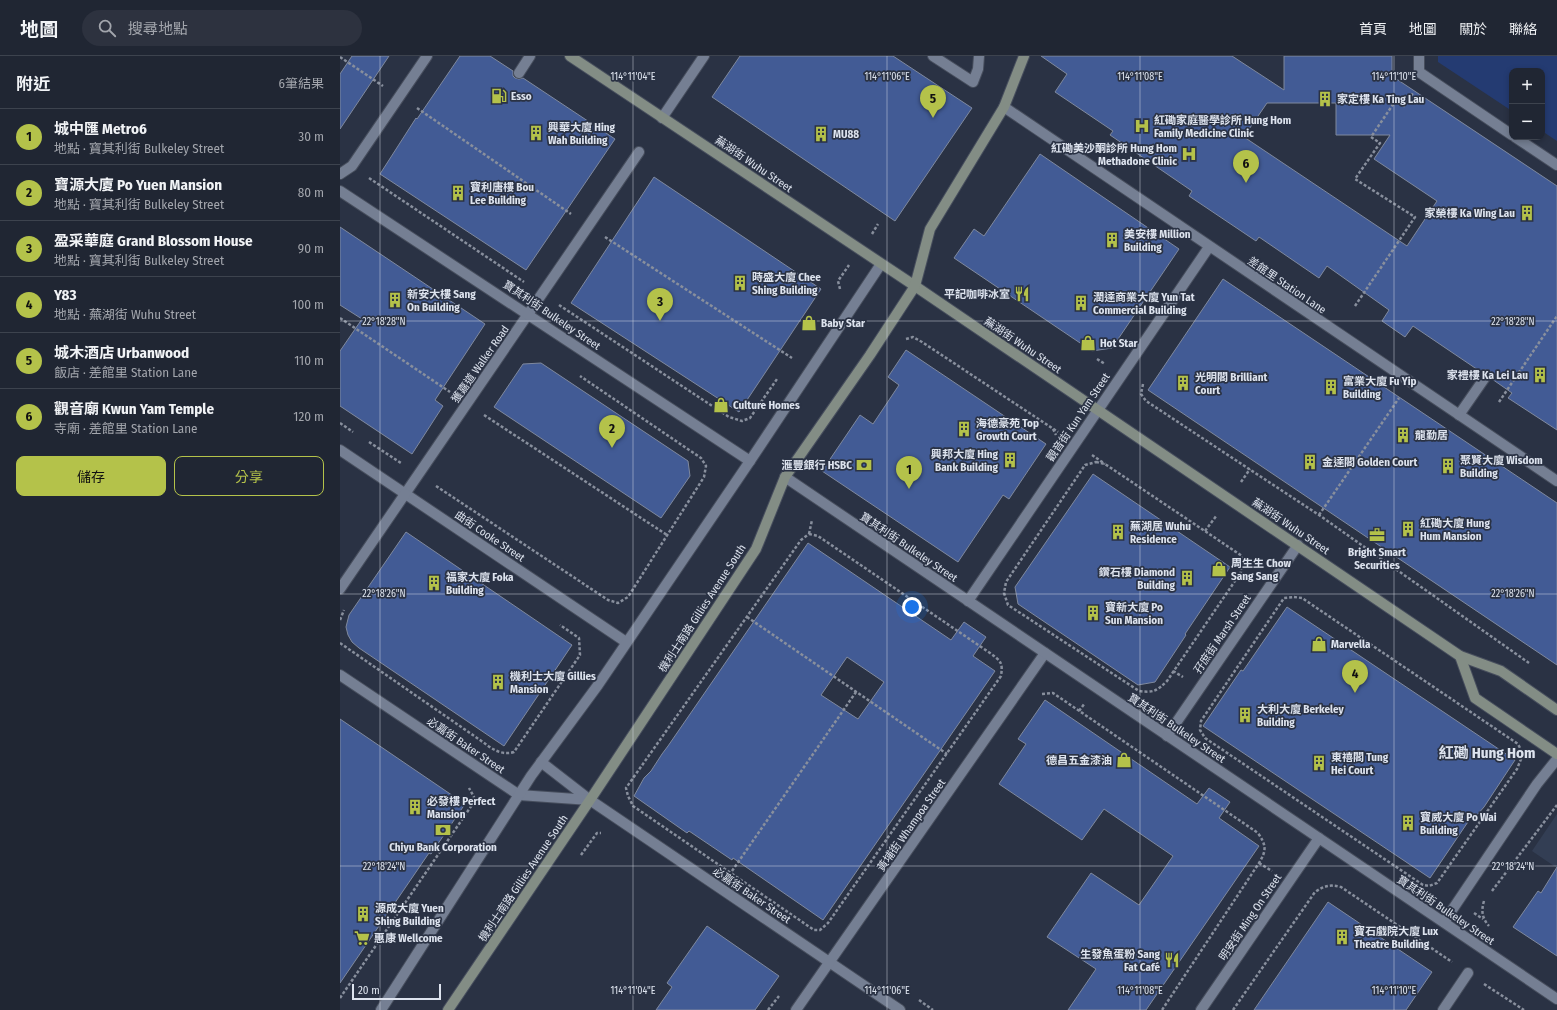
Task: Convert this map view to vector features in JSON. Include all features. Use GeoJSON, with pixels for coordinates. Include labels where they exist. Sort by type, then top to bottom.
{"type":"FeatureCollection","features":[{"type":"Feature","properties":{"kind":"main road","name":"蕪湖街 Wuhu Street"},"geometry":{"type":"LineString","coordinates":[[570,56],[915,286],[1460,656],[1502,671],[1557,710]]}},
{"type":"Feature","properties":{"kind":"main road","name":"機利士南路 Gillies Avenue South"},"geometry":{"type":"LineString","coordinates":[[448,1010],[590,800],[756,549],[785,477],[915,286],[930,229],[1004,107],[1024,56]]}},
{"type":"Feature","properties":{"kind":"main road"},"geometry":{"type":"LineString","coordinates":[[1460,656],[1475,698],[1557,754]]}},
{"type":"Feature","properties":{"kind":"street"},"geometry":{"type":"LineString","coordinates":[[340,174],[352,166],[427,56]]}},
{"type":"Feature","properties":{"kind":"street"},"geometry":{"type":"LineString","coordinates":[[519,73],[530,56]]}},
{"type":"Feature","properties":{"kind":"street"},"geometry":{"type":"LineString","coordinates":[[662,118],[704,56]]}},
{"type":"Feature","properties":{"kind":"street"},"geometry":{"type":"LineString","coordinates":[[933,56],[973,82],[978,69],[979,56]]}},
{"type":"Feature","properties":{"kind":"street"},"geometry":{"type":"LineString","coordinates":[[1419,56],[1419,72],[1509,133]]}},
{"type":"Feature","properties":{"kind":"street","name":"差館里 Station Lane"},"geometry":{"type":"LineString","coordinates":[[1004,107],[1208,247],[1557,481]]}},
{"type":"Feature","properties":{"kind":"street"},"geometry":{"type":"LineString","coordinates":[[1520,140],[1557,165]]}},
{"type":"Feature","properties":{"kind":"street","name":"獲嘉道 Walker Road"},"geometry":{"type":"LineString","coordinates":[[340,589],[639,152]]}},
{"type":"Feature","properties":{"kind":"street","name":"寶其利街 Bulkeley Street"},"geometry":{"type":"LineString","coordinates":[[340,191],[750,461]]}},
{"type":"Feature","properties":{"kind":"street","name":"觀音街 Kun Yam Street"},"geometry":{"type":"LineString","coordinates":[[968,601],[1208,247]]}},
{"type":"Feature","properties":{"kind":"street"},"geometry":{"type":"LineString","coordinates":[[381,1010],[541,762],[626,642],[750,461],[880,264]]}},
{"type":"Feature","properties":{"kind":"street"},"geometry":{"type":"LineString","coordinates":[[1459,415],[1486,376]]}},
{"type":"Feature","properties":{"kind":"street","name":"曲街 Cooke Street"},"geometry":{"type":"LineString","coordinates":[[340,450],[626,642]]}},
{"type":"Feature","properties":{"kind":"street","name":"寶其利街 Bulkeley Street"},"geometry":{"type":"LineString","coordinates":[[785,477],[1557,999]]}},
{"type":"Feature","properties":{"kind":"street","name":"孖庶街 Marsh Street"},"geometry":{"type":"LineString","coordinates":[[1168,736],[1298,545]]}},
{"type":"Feature","properties":{"kind":"street","name":"黃埔街 Whampoa Street"},"geometry":{"type":"LineString","coordinates":[[796,1010],[1045,653]]}},
{"type":"Feature","properties":{"kind":"street","name":"必嘉街 Baker Street"},"geometry":{"type":"LineString","coordinates":[[340,675],[519,795],[590,800]]}},
{"type":"Feature","properties":{"kind":"street"},"geometry":{"type":"LineString","coordinates":[[1444,922],[1537,784],[1557,759]]}},
{"type":"Feature","properties":{"kind":"street","name":"必嘉街 Baker Street"},"geometry":{"type":"LineString","coordinates":[[541,762],[590,800],[900,1010]]}},
{"type":"Feature","properties":{"kind":"street","name":"明安街 Ming On Street"},"geometry":{"type":"LineString","coordinates":[[1201,1010],[1318,838]]}},
{"type":"Feature","properties":{"kind":"street"},"geometry":{"type":"LineString","coordinates":[[1443,1010],[1468,973]]}},
{"type":"Feature","properties":{"kind":"path"},"geometry":{"type":"LineString","coordinates":[[340,57],[588,226],[792,358]]}},
{"type":"Feature","properties":{"kind":"path"},"geometry":{"type":"LineString","coordinates":[[1356,306],[1415,217],[1356,178],[1380,143],[1371,137],[1387,112],[1396,100],[1404,106],[1424,76]]}},
{"type":"Feature","properties":{"kind":"path"},"geometry":{"type":"LineString","coordinates":[[352,166],[542,294],[729,417],[742,421],[750,418],[780,376]]}},
{"type":"Feature","properties":{"kind":"path"},"geometry":{"type":"LineString","coordinates":[[838,282],[840,290],[838,294]]}},
{"type":"Feature","properties":{"kind":"path"},"geometry":{"type":"LineString","coordinates":[[1499,402],[1557,316]]}},
{"type":"Feature","properties":{"kind":"path"},"geometry":{"type":"LineString","coordinates":[[340,318],[667,536]]}},
{"type":"Feature","properties":{"kind":"path"},"geometry":{"type":"LineString","coordinates":[[904,340],[913,337],[922,342],[1053,429],[1058,438]]}},
{"type":"Feature","properties":{"kind":"path"},"geometry":{"type":"LineString","coordinates":[[788,364],[797,352]]}},
{"type":"Feature","properties":{"kind":"path"},"geometry":{"type":"LineString","coordinates":[[366,440],[608,600],[618,603],[628,597],[704,477],[706,466],[701,458],[575,373]]}},
{"type":"Feature","properties":{"kind":"path"},"geometry":{"type":"LineString","coordinates":[[1145,381],[1142,386],[1141,394],[1146,401],[1318,515],[1531,664]]}},
{"type":"Feature","properties":{"kind":"path"},"geometry":{"type":"LineString","coordinates":[[1318,515],[1401,395]]}},
{"type":"Feature","properties":{"kind":"path"},"geometry":{"type":"LineString","coordinates":[[340,423],[360,436]]}},
{"type":"Feature","properties":{"kind":"path"},"geometry":{"type":"LineString","coordinates":[[1096,462],[1105,464],[1242,556],[1241,572],[1239,575],[1167,681],[1160,688],[1150,692],[1139,691],[1008,605],[1004,593],[1006,582],[1085,465],[1096,462]]}},
{"type":"Feature","properties":{"kind":"path"},"geometry":{"type":"LineString","coordinates":[[809,534],[818,536],[999,660],[1002,666],[1001,676],[947,754],[828,923],[820,930],[814,930],[633,806],[626,788],[801,540],[809,534]]}},
{"type":"Feature","properties":{"kind":"path"},"geometry":{"type":"LineString","coordinates":[[1284,598],[1302,598],[1518,744],[1523,754],[1516,769],[1437,883],[1429,886],[1423,885],[1205,738],[1200,730],[1201,721],[1284,598]]}},
{"type":"Feature","properties":{"kind":"path"},"geometry":{"type":"LineString","coordinates":[[747,617],[947,754]]}},
{"type":"Feature","properties":{"kind":"path"},"geometry":{"type":"LineString","coordinates":[[340,643],[480,740],[497,751],[506,754],[514,752],[580,655],[579,638],[554,621]]}},
{"type":"Feature","properties":{"kind":"path"},"geometry":{"type":"LineString","coordinates":[[731,873],[856,692]]}},
{"type":"Feature","properties":{"kind":"path"},"geometry":{"type":"LineString","coordinates":[[1036,696],[1044,693],[1053,693],[1258,833],[1265,843],[1264,854],[1162,1010]]}},
{"type":"Feature","properties":{"kind":"path"},"geometry":{"type":"LineString","coordinates":[[340,998],[472,805],[474,797],[469,788],[463,784]]}},
{"type":"Feature","properties":{"kind":"path"},"geometry":{"type":"LineString","coordinates":[[1490,928],[1484,919],[1482,912],[1484,902],[1557,805]]}},
{"type":"Feature","properties":{"kind":"path"},"geometry":{"type":"LineString","coordinates":[[578,859],[597,833],[606,834]]}},
{"type":"Feature","properties":{"kind":"path"},"geometry":{"type":"LineString","coordinates":[[1233,1010],[1315,892],[1323,887],[1332,885],[1341,886],[1524,1010]]}},
{"type":"Feature","properties":{"kind":"path"},"geometry":{"type":"LineString","coordinates":[[768,1010],[781,992]]}},
{"type":"Feature","properties":{"kind":"path"},"geometry":{"type":"LineString","coordinates":[[914,997],[933,1010]]}},
{"type":"Feature","properties":{"kind":"shaded area"},"geometry":{"type":"Polygon","coordinates":[[[1438,56],[1557,56],[1557,141],[1545,133],[1545,68],[1509,68],[1509,109],[1438,62],[1438,56]]]}},
{"type":"Feature","properties":{"kind":"shaded area"},"geometry":{"type":"Polygon","coordinates":[[[1557,814],[1557,868],[1532,851],[1557,814]]]}},
{"type":"Feature","properties":{"kind":"building"},"geometry":{"type":"Polygon","coordinates":[[[352,56],[389,56],[340,129],[340,74],[352,56]]]}},
{"type":"Feature","properties":{"kind":"building"},"geometry":{"type":"Polygon","coordinates":[[[460,56],[490,56],[513,71],[513,76],[515,78],[523,78],[615,139],[526,270],[380,174],[416,118],[417,119],[460,56]]]}},
{"type":"Feature","properties":{"kind":"building"},"geometry":{"type":"Polygon","coordinates":[[[740,56],[893,56],[972,108],[895,221],[712,97],[740,56]]]}},
{"type":"Feature","properties":{"kind":"building"},"geometry":{"type":"Polygon","coordinates":[[[1041,56],[1232,56],[1284,90],[1284,56],[1392,56],[1392,76],[1557,186],[1557,430],[1508,398],[1512,393],[1492,379],[1492,374],[1489,370],[1484,370],[1481,372],[1413,326],[1405,337],[1382,321],[1389,310],[1327,266],[1319,278],[1259,237],[1256,241],[1189,196],[1192,191],[1110,135],[1113,131],[1055,92],[1067,74],[1041,56]],[[1267,103],[1245,135],[1241,135],[1407,246],[1437,201],[1374,159],[1390,135],[1336,135],[1336,103],[1267,103]]]}},
{"type":"Feature","properties":{"kind":"building"},"geometry":{"type":"Polygon","coordinates":[[[1040,154],[1179,249],[1112,348],[1092,351],[954,258],[974,229],[984,236],[1040,154]]]}},
{"type":"Feature","properties":{"kind":"building"},"geometry":{"type":"Polygon","coordinates":[[[654,177],[821,289],[739,412],[571,303],[654,177]]]}},
{"type":"Feature","properties":{"kind":"building"},"geometry":{"type":"Polygon","coordinates":[[[340,227],[485,324],[435,400],[443,406],[412,454],[340,406],[340,351],[362,319],[340,305],[340,227]]]}},
{"type":"Feature","properties":{"kind":"building"},"geometry":{"type":"Polygon","coordinates":[[[1223,279],[1557,503],[1557,665],[1148,390],[1223,279]]]}},
{"type":"Feature","properties":{"kind":"building"},"geometry":{"type":"Polygon","coordinates":[[[906,350],[1046,444],[1009,499],[1003,495],[958,562],[822,471],[860,415],[873,424],[899,385],[888,377],[906,350]]]}},
{"type":"Feature","properties":{"kind":"building"},"geometry":{"type":"Polygon","coordinates":[[[541,363],[688,461],[690,476],[661,518],[494,407],[523,364],[541,363]]]}},
{"type":"Feature","properties":{"kind":"building"},"geometry":{"type":"Polygon","coordinates":[[[1093,474],[1230,567],[1155,682],[1138,685],[1018,604],[1015,587],[1093,474]]]}},
{"type":"Feature","properties":{"kind":"building"},"geometry":{"type":"Polygon","coordinates":[[[406,532],[572,645],[504,746],[359,648],[352,642],[348,635],[346,627],[349,615],[406,532]]]}},
{"type":"Feature","properties":{"kind":"building"},"geometry":{"type":"Polygon","coordinates":[[[808,543],[951,640],[964,622],[986,637],[973,656],[995,671],[823,920],[733,858],[732,860],[689,831],[687,833],[634,796],[644,778],[651,771],[808,543]],[[847,657],[821,695],[858,719],[884,682],[847,657]]]}},
{"type":"Feature","properties":{"kind":"building"},"geometry":{"type":"Polygon","coordinates":[[[1287,607],[1515,760],[1484,807],[1477,815],[1474,813],[1430,878],[1203,726],[1241,670],[1243,671],[1287,607]]]}},
{"type":"Feature","properties":{"kind":"building"},"geometry":{"type":"Polygon","coordinates":[[[1045,700],[1197,804],[1209,788],[1230,802],[1219,818],[1259,846],[1146,1010],[1068,1010],[1096,969],[1047,937],[1091,873],[1139,905],[1173,856],[1104,809],[1082,840],[999,784],[1026,744],[1018,739],[1045,700]]]}},
{"type":"Feature","properties":{"kind":"building"},"geometry":{"type":"Polygon","coordinates":[[[340,719],[465,804],[431,854],[429,853],[340,983],[340,719]]]}},
{"type":"Feature","properties":{"kind":"building"},"geometry":{"type":"Polygon","coordinates":[[[1557,867],[1557,956],[1513,927],[1538,891],[1541,893],[1557,867]]]}},
{"type":"Feature","properties":{"kind":"building","name":"寶石戲院大廈 Lux Theatre Building"},"geometry":{"type":"Polygon","coordinates":[[[1328,902],[1432,972],[1406,1010],[1254,1010],[1328,902]]]}},
{"type":"Feature","properties":{"kind":"building"},"geometry":{"type":"Polygon","coordinates":[[[707,926],[779,976],[755,1010],[656,1010],[672,987],[667,983],[707,926]]]}},
{"type":"Feature","properties":{"kind":"place","name":"Esso"},"geometry":{"type":"Point","coordinates":[499,96]}},
{"type":"Feature","properties":{"kind":"place","name":"家定樓 Ka Ting Lau"},"geometry":{"type":"Point","coordinates":[1325,99]}},
{"type":"Feature","properties":{"kind":"place","name":"城木酒店 Urbanwood"},"geometry":{"type":"Point","coordinates":[933,118]}},
{"type":"Feature","properties":{"kind":"place","name":"紅磡家庭醫學診所 Hung Hom Family Medicine Clinic"},"geometry":{"type":"Point","coordinates":[1142,126]}},
{"type":"Feature","properties":{"kind":"place","name":"興華大廈 Hing Wah Building"},"geometry":{"type":"Point","coordinates":[536,133]}},
{"type":"Feature","properties":{"kind":"place","name":"MU88"},"geometry":{"type":"Point","coordinates":[821,134]}},
{"type":"Feature","properties":{"kind":"place","name":"紅磡美沙酮診所 Hung Hom Methadone Clinic"},"geometry":{"type":"Point","coordinates":[1189,154]}},
{"type":"Feature","properties":{"kind":"place","name":"觀音廟 Kwun Yam Temple"},"geometry":{"type":"Point","coordinates":[1246,183]}},
{"type":"Feature","properties":{"kind":"place","name":"寶利唐樓 Bou Lee Building"},"geometry":{"type":"Point","coordinates":[458,193]}},
{"type":"Feature","properties":{"kind":"place","name":"家榮樓 Ka Wing Lau"},"geometry":{"type":"Point","coordinates":[1527,213]}},
{"type":"Feature","properties":{"kind":"place","name":"美安樓 Million Building"},"geometry":{"type":"Point","coordinates":[1112,240]}},
{"type":"Feature","properties":{"kind":"place","name":"時盛大廈 Chee Shing Building"},"geometry":{"type":"Point","coordinates":[740,283]}},
{"type":"Feature","properties":{"kind":"place","name":"平記咖啡冰室"},"geometry":{"type":"Point","coordinates":[1022,294]}},
{"type":"Feature","properties":{"kind":"place","name":"新安大樓 Sang On Building"},"geometry":{"type":"Point","coordinates":[395,300]}},
{"type":"Feature","properties":{"kind":"place","name":"潤達商業大廈 Yun Tat Commercial Building"},"geometry":{"type":"Point","coordinates":[1081,303]}},
{"type":"Feature","properties":{"kind":"place","name":"盈采華庭 Grand Blossom House"},"geometry":{"type":"Point","coordinates":[660,321]}},
{"type":"Feature","properties":{"kind":"place","name":"Baby Star"},"geometry":{"type":"Point","coordinates":[809,323]}},
{"type":"Feature","properties":{"kind":"place","name":"Hot Star"},"geometry":{"type":"Point","coordinates":[1088,343]}},
{"type":"Feature","properties":{"kind":"place","name":"家禮樓 Ka Lei Lau"},"geometry":{"type":"Point","coordinates":[1540,375]}},
{"type":"Feature","properties":{"kind":"place","name":"光明閣 Brilliant Court"},"geometry":{"type":"Point","coordinates":[1183,383]}},
{"type":"Feature","properties":{"kind":"place","name":"富業大廈 Fu Yip Building"},"geometry":{"type":"Point","coordinates":[1331,387]}},
{"type":"Feature","properties":{"kind":"place","name":"Culture Homes"},"geometry":{"type":"Point","coordinates":[721,405]}},
{"type":"Feature","properties":{"kind":"place","name":"海德豪苑 Top Growth Court"},"geometry":{"type":"Point","coordinates":[964,429]}},
{"type":"Feature","properties":{"kind":"place","name":"龍勤居"},"geometry":{"type":"Point","coordinates":[1403,435]}},
{"type":"Feature","properties":{"kind":"place","name":"寶源大廈 Po Yuen Mansion"},"geometry":{"type":"Point","coordinates":[612,448]}},
{"type":"Feature","properties":{"kind":"place","name":"興邦大廈 Hing Bank Building"},"geometry":{"type":"Point","coordinates":[1010,460]}},
{"type":"Feature","properties":{"kind":"place","name":"金達閣 Golden Court"},"geometry":{"type":"Point","coordinates":[1310,462]}},
{"type":"Feature","properties":{"kind":"place","name":"滙豐銀行 HSBC"},"geometry":{"type":"Point","coordinates":[864,465]}},
{"type":"Feature","properties":{"kind":"place","name":"聚賢大廈 Wisdom Building"},"geometry":{"type":"Point","coordinates":[1448,466]}},
{"type":"Feature","properties":{"kind":"place","name":"城中匯 Metro6"},"geometry":{"type":"Point","coordinates":[909,489]}},
{"type":"Feature","properties":{"kind":"place","name":"紅磡大廈 Hung Hum Mansion"},"geometry":{"type":"Point","coordinates":[1408,529]}},
{"type":"Feature","properties":{"kind":"place","name":"蕪湖居 Wuhu Residence"},"geometry":{"type":"Point","coordinates":[1118,532]}},
{"type":"Feature","properties":{"kind":"place","name":"Bright Smart Securities"},"geometry":{"type":"Point","coordinates":[1377,535]}},
{"type":"Feature","properties":{"kind":"place","name":"周生生 Chow Sang Sang"},"geometry":{"type":"Point","coordinates":[1219,569]}},
{"type":"Feature","properties":{"kind":"place","name":"鑽石樓 Diamond Building"},"geometry":{"type":"Point","coordinates":[1187,578]}},
{"type":"Feature","properties":{"kind":"place","name":"福家大廈 Foka Building"},"geometry":{"type":"Point","coordinates":[434,583]}},
{"type":"Feature","properties":{"kind":"place","name":"寶新大廈 Po Sun Mansion"},"geometry":{"type":"Point","coordinates":[1093,613]}},
{"type":"Feature","properties":{"kind":"place","name":"Marvella"},"geometry":{"type":"Point","coordinates":[1319,644]}},
{"type":"Feature","properties":{"kind":"place","name":"機利士大廈 Gillies Mansion"},"geometry":{"type":"Point","coordinates":[498,682]}},
{"type":"Feature","properties":{"kind":"place","name":"Y83"},"geometry":{"type":"Point","coordinates":[1355,693]}},
{"type":"Feature","properties":{"kind":"place","name":"大利大廈 Berkeley Building"},"geometry":{"type":"Point","coordinates":[1245,715]}},
{"type":"Feature","properties":{"kind":"place","name":"德昌五金漆油"},"geometry":{"type":"Point","coordinates":[1124,760]}},
{"type":"Feature","properties":{"kind":"place","name":"東禧閣 Tung Hei Court"},"geometry":{"type":"Point","coordinates":[1319,763]}},
{"type":"Feature","properties":{"kind":"place","name":"必發樓 Perfect Mansion"},"geometry":{"type":"Point","coordinates":[415,807]}},
{"type":"Feature","properties":{"kind":"place","name":"寶威大廈 Po Wai Building"},"geometry":{"type":"Point","coordinates":[1408,823]}},
{"type":"Feature","properties":{"kind":"place","name":"Chiyu Bank Corporation"},"geometry":{"type":"Point","coordinates":[443,830]}},
{"type":"Feature","properties":{"kind":"place","name":"源成大廈 Yuen Shing Building"},"geometry":{"type":"Point","coordinates":[363,914]}},
{"type":"Feature","properties":{"kind":"place","name":"寶石戲院大廈 Lux Theatre Building"},"geometry":{"type":"Point","coordinates":[1342,937]}},
{"type":"Feature","properties":{"kind":"place","name":"惠康 Wellcome"},"geometry":{"type":"Point","coordinates":[362,938]}},
{"type":"Feature","properties":{"kind":"place","name":"生發魚蛋粉 Sang Fat Café"},"geometry":{"type":"Point","coordinates":[1172,960]}},
{"type":"Feature","properties":{"kind":"district","name":"紅磡 Hung Hom"},"geometry":{"type":"Point","coordinates":[1487,753]}}]}
